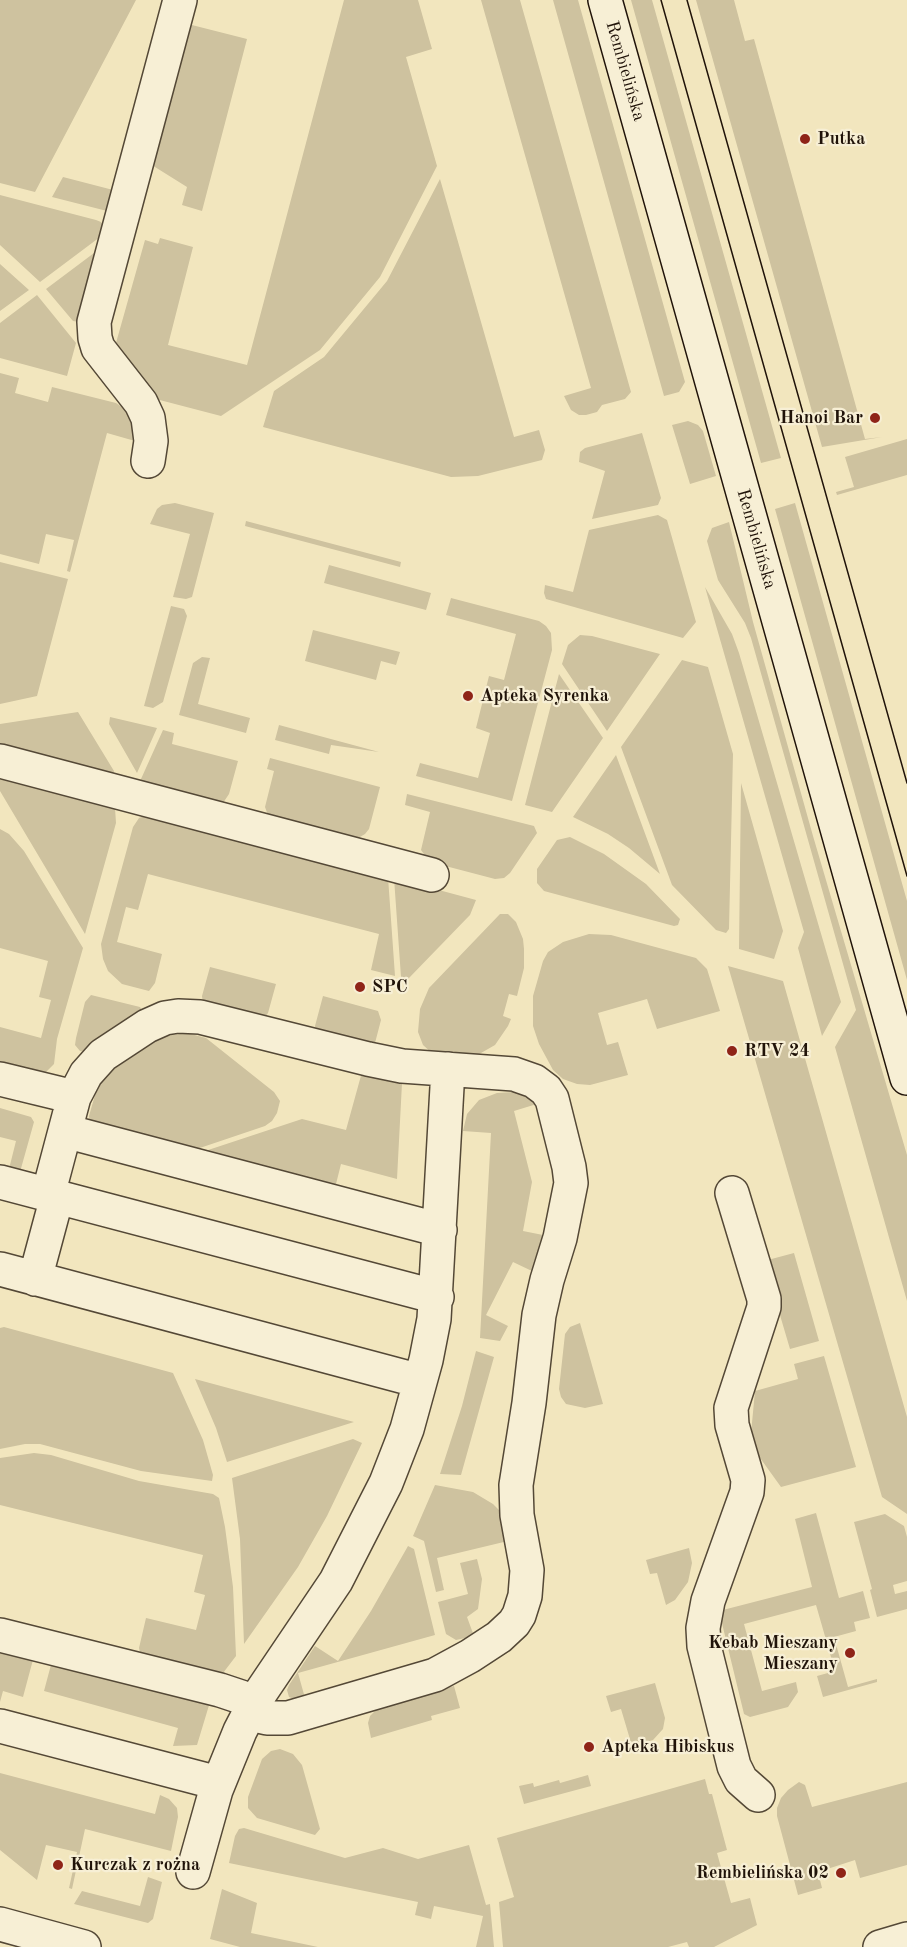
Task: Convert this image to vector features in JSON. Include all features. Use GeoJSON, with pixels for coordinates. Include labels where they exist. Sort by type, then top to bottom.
{"type":"FeatureCollection","features":[{"type":"Feature","properties":{"kind":"street"},"geometry":{"type":"LineString","coordinates":[[148,461],[151,441],[148,418],[141,403],[98,348],[94,322],[180,0]]}},
{"type":"Feature","properties":{"kind":"street","name":"Rembielińska"},"geometry":{"type":"LineString","coordinates":[[604,0],[907,1078]]}},
{"type":"Feature","properties":{"kind":"street"},"geometry":{"type":"LineString","coordinates":[[0,761],[432,875]]}},
{"type":"Feature","properties":{"kind":"street"},"geometry":{"type":"LineString","coordinates":[[0,1635],[224,1691],[241,1696],[252,1709],[267,1718],[288,1718],[435,1675],[499,1637],[514,1623],[524,1605],[526,1570],[516,1515],[516,1485],[530,1403],[539,1315],[560,1238],[570,1188],[570,1172],[552,1100],[546,1090],[534,1081],[514,1074],[384,1063],[200,1017],[178,1016],[152,1023],[103,1055],[86,1074],[74,1097],[35,1279]]}},
{"type":"Feature","properties":{"kind":"street"},"geometry":{"type":"LineString","coordinates":[[193,1872],[218,1783],[252,1709],[336,1581],[370,1518],[398,1455],[433,1327],[448,1069]]}},
{"type":"Feature","properties":{"kind":"street"},"geometry":{"type":"LineString","coordinates":[[0,1079],[74,1097]]}},
{"type":"Feature","properties":{"kind":"street"},"geometry":{"type":"LineString","coordinates":[[65,1131],[440,1230]]}},
{"type":"Feature","properties":{"kind":"street"},"geometry":{"type":"LineString","coordinates":[[0,1182],[436,1297]]}},
{"type":"Feature","properties":{"kind":"street"},"geometry":{"type":"LineString","coordinates":[[732,1193],[764,1299],[764,1307],[731,1408],[732,1425],[748,1480],[746,1498],[708,1600],[703,1628],[704,1646],[734,1766],[741,1780],[758,1795]]}},
{"type":"Feature","properties":{"kind":"street"},"geometry":{"type":"LineString","coordinates":[[0,1269],[420,1381]]}},
{"type":"Feature","properties":{"kind":"street"},"geometry":{"type":"LineString","coordinates":[[0,1726],[218,1783]]}},
{"type":"Feature","properties":{"kind":"street"},"geometry":{"type":"LineString","coordinates":[[0,1924],[84,1947]]}},
{"type":"Feature","properties":{"kind":"street"},"geometry":{"type":"LineString","coordinates":[[880,1947],[907,1939]]}},
{"type":"Feature","properties":{"kind":"shaded area"},"geometry":{"type":"Polygon","coordinates":[[[0,0],[136,0],[35,192],[0,183],[0,0]]]}},
{"type":"Feature","properties":{"kind":"shaded area"},"geometry":{"type":"Polygon","coordinates":[[[344,0],[418,0],[432,49],[406,57],[437,166],[380,277],[320,350],[221,416],[152,398],[114,350],[145,240],[158,244],[160,238],[193,247],[168,345],[247,365],[344,0]]]}},
{"type":"Feature","properties":{"kind":"shaded area"},"geometry":{"type":"Polygon","coordinates":[[[481,0],[520,0],[631,392],[625,399],[602,405],[597,412],[586,415],[579,415],[571,410],[564,396],[591,388],[481,0]]]}},
{"type":"Feature","properties":{"kind":"shaded area"},"geometry":{"type":"Polygon","coordinates":[[[553,0],[578,0],[685,382],[679,392],[664,396],[553,0]]]}},
{"type":"Feature","properties":{"kind":"shaded area"},"geometry":{"type":"Polygon","coordinates":[[[631,0],[652,0],[781,458],[761,463],[631,0]]]}},
{"type":"Feature","properties":{"kind":"shaded area"},"geometry":{"type":"Polygon","coordinates":[[[696,0],[734,0],[745,41],[754,39],[865,439],[882,437],[822,447],[696,0]]]}},
{"type":"Feature","properties":{"kind":"shaded area"},"geometry":{"type":"Polygon","coordinates":[[[184,23],[247,39],[202,211],[182,205],[187,187],[147,162],[184,23]]]}},
{"type":"Feature","properties":{"kind":"shaded area"},"geometry":{"type":"Polygon","coordinates":[[[63,177],[117,191],[111,212],[52,197],[63,177]]]}},
{"type":"Feature","properties":{"kind":"shaded area"},"geometry":{"type":"Polygon","coordinates":[[[440,179],[514,437],[539,430],[545,450],[542,460],[478,476],[451,477],[263,427],[274,391],[324,357],[387,281],[440,179]]]}},
{"type":"Feature","properties":{"kind":"shaded area"},"geometry":{"type":"Polygon","coordinates":[[[0,195],[96,220],[104,227],[100,237],[40,282],[0,245],[0,195]]]}},
{"type":"Feature","properties":{"kind":"shaded area"},"geometry":{"type":"Polygon","coordinates":[[[102,247],[79,322],[73,321],[46,289],[102,247]]]}},
{"type":"Feature","properties":{"kind":"shaded area"},"geometry":{"type":"Polygon","coordinates":[[[0,264],[29,290],[0,311],[0,264]]]}},
{"type":"Feature","properties":{"kind":"shaded area"},"geometry":{"type":"Polygon","coordinates":[[[37,295],[76,343],[67,376],[0,358],[0,323],[37,295]]]}},
{"type":"Feature","properties":{"kind":"shaded area"},"geometry":{"type":"Polygon","coordinates":[[[0,373],[19,378],[15,393],[48,402],[52,387],[116,403],[129,412],[133,418],[135,441],[107,433],[70,572],[67,571],[74,540],[46,534],[39,564],[0,554],[0,373]]]}},
{"type":"Feature","properties":{"kind":"shaded area"},"geometry":{"type":"Polygon","coordinates":[[[688,421],[698,425],[703,431],[716,476],[690,484],[672,425],[688,421]]]}},
{"type":"Feature","properties":{"kind":"shaded area"},"geometry":{"type":"Polygon","coordinates":[[[642,433],[661,498],[658,505],[592,519],[605,471],[579,462],[580,452],[585,448],[642,433]]]}},
{"type":"Feature","properties":{"kind":"shaded area"},"geometry":{"type":"Polygon","coordinates":[[[907,439],[907,475],[837,495],[836,492],[854,487],[845,457],[907,439]]]}},
{"type":"Feature","properties":{"kind":"shaded area"},"geometry":{"type":"Polygon","coordinates":[[[175,503],[214,513],[192,597],[186,599],[173,597],[190,534],[150,524],[157,509],[162,505],[175,503]]]}},
{"type":"Feature","properties":{"kind":"shaded area"},"geometry":{"type":"Polygon","coordinates":[[[795,503],[907,901],[907,980],[775,509],[795,503]]]}},
{"type":"Feature","properties":{"kind":"shaded area"},"geometry":{"type":"Polygon","coordinates":[[[658,515],[667,520],[696,622],[683,638],[546,599],[545,585],[573,592],[589,530],[658,515]]]}},
{"type":"Feature","properties":{"kind":"shaded area"},"geometry":{"type":"Polygon","coordinates":[[[246,521],[401,562],[400,567],[245,526],[246,521]]]}},
{"type":"Feature","properties":{"kind":"shaded area"},"geometry":{"type":"Polygon","coordinates":[[[729,522],[753,622],[813,836],[907,1155],[907,1301],[835,1047],[856,1010],[751,638],[745,623],[718,580],[707,541],[712,528],[729,522]]]}},
{"type":"Feature","properties":{"kind":"shaded area"},"geometry":{"type":"Polygon","coordinates":[[[0,562],[68,579],[37,696],[0,704],[0,562]]]}},
{"type":"Feature","properties":{"kind":"shaded area"},"geometry":{"type":"Polygon","coordinates":[[[329,565],[431,593],[426,610],[324,583],[329,565]]]}},
{"type":"Feature","properties":{"kind":"shaded area"},"geometry":{"type":"Polygon","coordinates":[[[705,587],[732,634],[739,653],[841,1002],[822,1036],[798,948],[804,932],[705,587]]]}},
{"type":"Feature","properties":{"kind":"shaded area"},"geometry":{"type":"Polygon","coordinates":[[[451,598],[539,621],[551,633],[552,650],[512,801],[416,776],[420,763],[478,778],[490,733],[476,728],[489,676],[504,680],[516,634],[446,615],[451,598]]]}},
{"type":"Feature","properties":{"kind":"shaded area"},"geometry":{"type":"Polygon","coordinates":[[[171,606],[184,609],[187,616],[163,702],[153,708],[144,706],[171,606]]]}},
{"type":"Feature","properties":{"kind":"shaded area"},"geometry":{"type":"Polygon","coordinates":[[[313,630],[400,652],[396,665],[381,661],[376,680],[305,661],[313,630]]]}},
{"type":"Feature","properties":{"kind":"shaded area"},"geometry":{"type":"Polygon","coordinates":[[[580,635],[660,654],[607,731],[562,664],[568,645],[580,635]]]}},
{"type":"Feature","properties":{"kind":"shaded area"},"geometry":{"type":"Polygon","coordinates":[[[202,657],[210,658],[198,704],[250,718],[246,733],[179,715],[193,663],[202,657]]]}},
{"type":"Feature","properties":{"kind":"shaded area"},"geometry":{"type":"Polygon","coordinates":[[[682,660],[708,667],[733,754],[729,929],[726,933],[716,930],[672,885],[621,747],[682,660]]]}},
{"type":"Feature","properties":{"kind":"shaded area"},"geometry":{"type":"Polygon","coordinates":[[[559,674],[603,738],[552,812],[525,805],[559,674]]]}},
{"type":"Feature","properties":{"kind":"shaded area"},"geometry":{"type":"Polygon","coordinates":[[[78,712],[114,771],[112,778],[0,749],[0,724],[78,712]]]}},
{"type":"Feature","properties":{"kind":"shaded area"},"geometry":{"type":"Polygon","coordinates":[[[110,717],[157,728],[137,773],[109,724],[110,717]]]}},
{"type":"Feature","properties":{"kind":"shaded area"},"geometry":{"type":"Polygon","coordinates":[[[279,725],[379,752],[331,745],[329,754],[275,740],[279,725]]]}},
{"type":"Feature","properties":{"kind":"shaded area"},"geometry":{"type":"Polygon","coordinates":[[[163,730],[174,733],[172,744],[238,761],[229,794],[223,803],[145,787],[141,779],[163,730]]]}},
{"type":"Feature","properties":{"kind":"shaded area"},"geometry":{"type":"Polygon","coordinates":[[[616,755],[660,874],[608,834],[573,817],[616,755]]]}},
{"type":"Feature","properties":{"kind":"shaded area"},"geometry":{"type":"Polygon","coordinates":[[[270,758],[380,787],[369,829],[353,841],[269,818],[265,807],[274,771],[267,769],[270,758]]]}},
{"type":"Feature","properties":{"kind":"shaded area"},"geometry":{"type":"Polygon","coordinates":[[[0,774],[115,808],[116,823],[85,934],[0,791],[0,774]]]}},
{"type":"Feature","properties":{"kind":"shaded area"},"geometry":{"type":"Polygon","coordinates":[[[741,783],[783,931],[774,959],[739,949],[741,783]]]}},
{"type":"Feature","properties":{"kind":"shaded area"},"geometry":{"type":"Polygon","coordinates":[[[407,794],[534,826],[537,833],[510,873],[504,878],[495,879],[434,863],[429,861],[421,850],[430,812],[405,805],[407,794]]]}},
{"type":"Feature","properties":{"kind":"shaded area"},"geometry":{"type":"Polygon","coordinates":[[[147,815],[388,877],[395,976],[371,970],[379,934],[148,874],[138,910],[126,907],[117,942],[162,954],[155,983],[149,991],[122,984],[108,971],[103,959],[101,944],[133,827],[139,818],[147,815]]]}},
{"type":"Feature","properties":{"kind":"shaded area"},"geometry":{"type":"Polygon","coordinates":[[[0,829],[9,834],[24,851],[83,948],[57,1039],[54,1064],[45,1073],[0,1066],[0,1027],[41,1038],[51,1000],[39,997],[48,961],[0,948],[0,829]]]}},
{"type":"Feature","properties":{"kind":"shaded area"},"geometry":{"type":"Polygon","coordinates":[[[570,837],[604,854],[646,884],[680,919],[678,925],[674,926],[544,891],[537,883],[537,869],[557,840],[570,837]]]}},
{"type":"Feature","properties":{"kind":"shaded area"},"geometry":{"type":"Polygon","coordinates":[[[394,878],[476,900],[470,915],[408,979],[401,977],[394,878]]]}},
{"type":"Feature","properties":{"kind":"shaded area"},"geometry":{"type":"Polygon","coordinates":[[[500,914],[508,914],[516,922],[523,939],[524,949],[524,968],[517,996],[509,994],[503,1016],[511,1019],[508,1026],[495,1045],[474,1057],[433,1054],[423,1045],[418,1032],[420,1009],[429,988],[500,914]]]}},
{"type":"Feature","properties":{"kind":"shaded area"},"geometry":{"type":"Polygon","coordinates":[[[589,934],[611,935],[696,958],[707,969],[720,1011],[657,1029],[647,999],[598,1013],[607,1045],[618,1042],[628,1075],[590,1085],[577,1084],[563,1079],[553,1070],[539,1044],[533,1026],[533,996],[543,961],[548,952],[563,942],[589,934]]]}},
{"type":"Feature","properties":{"kind":"shaded area"},"geometry":{"type":"Polygon","coordinates":[[[728,966],[783,981],[907,1417],[907,1514],[882,1497],[728,966]]]}},
{"type":"Feature","properties":{"kind":"shaded area"},"geometry":{"type":"Polygon","coordinates":[[[210,967],[276,984],[268,1013],[263,1020],[203,1005],[202,996],[210,967]]]}},
{"type":"Feature","properties":{"kind":"shaded area"},"geometry":{"type":"Polygon","coordinates":[[[91,995],[140,1007],[143,1012],[86,1052],[80,1051],[75,1045],[85,1002],[91,995]]]}},
{"type":"Feature","properties":{"kind":"shaded area"},"geometry":{"type":"Polygon","coordinates":[[[323,996],[378,1011],[381,1020],[375,1043],[370,1047],[317,1034],[315,1026],[323,996]]]}},
{"type":"Feature","properties":{"kind":"shaded area"},"geometry":{"type":"Polygon","coordinates":[[[187,1033],[206,1038],[274,1092],[280,1101],[272,1121],[265,1126],[185,1153],[90,1124],[89,1116],[101,1074],[159,1037],[187,1033]]]}},
{"type":"Feature","properties":{"kind":"shaded area"},"geometry":{"type":"Polygon","coordinates":[[[362,1072],[402,1083],[397,1179],[341,1164],[334,1192],[193,1155],[302,1119],[346,1130],[362,1072]]]}},
{"type":"Feature","properties":{"kind":"shaded area"},"geometry":{"type":"Polygon","coordinates":[[[497,1093],[521,1093],[540,1103],[514,1111],[532,1182],[523,1231],[548,1236],[534,1272],[513,1262],[486,1315],[508,1326],[500,1341],[480,1338],[491,1133],[463,1131],[467,1114],[479,1100],[497,1093]]]}},
{"type":"Feature","properties":{"kind":"shaded area"},"geometry":{"type":"Polygon","coordinates":[[[0,1108],[31,1117],[34,1122],[20,1172],[9,1169],[16,1141],[0,1137],[0,1108]]]}},
{"type":"Feature","properties":{"kind":"shaded area"},"geometry":{"type":"Polygon","coordinates":[[[794,1253],[819,1341],[790,1349],[764,1261],[794,1253]]]}},
{"type":"Feature","properties":{"kind":"shaded area"},"geometry":{"type":"Polygon","coordinates":[[[580,1323],[603,1404],[585,1408],[566,1404],[559,1389],[565,1334],[570,1327],[580,1323]]]}},
{"type":"Feature","properties":{"kind":"shaded area"},"geometry":{"type":"Polygon","coordinates":[[[4,1327],[173,1373],[203,1440],[213,1475],[212,1481],[141,1471],[40,1444],[25,1444],[0,1449],[0,1328],[4,1327]]]}},
{"type":"Feature","properties":{"kind":"shaded area"},"geometry":{"type":"Polygon","coordinates":[[[476,1351],[494,1357],[461,1475],[440,1474],[462,1406],[476,1351]]]}},
{"type":"Feature","properties":{"kind":"shaded area"},"geometry":{"type":"Polygon","coordinates":[[[824,1356],[856,1467],[781,1487],[750,1444],[755,1391],[798,1379],[794,1364],[824,1356]]]}},
{"type":"Feature","properties":{"kind":"shaded area"},"geometry":{"type":"Polygon","coordinates":[[[195,1379],[354,1422],[227,1462],[216,1428],[195,1379]]]}},
{"type":"Feature","properties":{"kind":"shaded area"},"geometry":{"type":"Polygon","coordinates":[[[353,1439],[362,1443],[327,1516],[298,1567],[244,1644],[240,1539],[232,1478],[353,1439]]]}},
{"type":"Feature","properties":{"kind":"shaded area"},"geometry":{"type":"Polygon","coordinates":[[[34,1453],[51,1455],[139,1481],[213,1494],[219,1498],[233,1587],[236,1656],[220,1677],[141,1657],[139,1648],[146,1618],[196,1630],[205,1595],[194,1592],[203,1555],[0,1505],[0,1458],[34,1453]]]}},
{"type":"Feature","properties":{"kind":"shaded area"},"geometry":{"type":"Polygon","coordinates":[[[435,1485],[473,1492],[493,1504],[500,1511],[508,1541],[437,1558],[444,1590],[436,1592],[424,1541],[413,1536],[435,1485]]]}},
{"type":"Feature","properties":{"kind":"shaded area"},"geometry":{"type":"Polygon","coordinates":[[[816,1513],[839,1598],[863,1591],[870,1618],[854,1622],[856,1631],[834,1637],[848,1687],[877,1679],[877,1682],[823,1697],[817,1676],[835,1671],[816,1605],[744,1624],[762,1691],[796,1682],[798,1692],[788,1707],[750,1717],[744,1714],[719,1611],[812,1587],[795,1519],[816,1513]]]}},
{"type":"Feature","properties":{"kind":"shaded area"},"geometry":{"type":"Polygon","coordinates":[[[885,1514],[904,1526],[907,1537],[907,1581],[893,1585],[895,1594],[907,1591],[907,1609],[877,1617],[854,1522],[885,1514]]]}},
{"type":"Feature","properties":{"kind":"shaded area"},"geometry":{"type":"Polygon","coordinates":[[[408,1546],[414,1549],[435,1635],[298,1673],[305,1698],[297,1700],[289,1697],[287,1690],[289,1685],[315,1646],[338,1661],[371,1611],[408,1546]]]}},
{"type":"Feature","properties":{"kind":"shaded area"},"geometry":{"type":"Polygon","coordinates":[[[689,1548],[692,1563],[688,1582],[675,1600],[666,1605],[657,1573],[650,1574],[646,1560],[689,1548]]]}},
{"type":"Feature","properties":{"kind":"shaded area"},"geometry":{"type":"Polygon","coordinates":[[[477,1559],[482,1579],[478,1609],[467,1617],[474,1636],[456,1640],[446,1634],[438,1602],[468,1594],[460,1563],[477,1559]]]}},
{"type":"Feature","properties":{"kind":"shaded area"},"geometry":{"type":"Polygon","coordinates":[[[0,1647],[34,1656],[23,1697],[3,1691],[0,1702],[0,1647]]]}},
{"type":"Feature","properties":{"kind":"shaded area"},"geometry":{"type":"Polygon","coordinates":[[[52,1661],[210,1702],[197,1745],[173,1746],[178,1728],[44,1691],[52,1661]]]}},
{"type":"Feature","properties":{"kind":"shaded area"},"geometry":{"type":"Polygon","coordinates":[[[655,1683],[665,1718],[663,1729],[653,1740],[632,1746],[621,1709],[611,1712],[606,1696],[655,1683]]]}},
{"type":"Feature","properties":{"kind":"shaded area"},"geometry":{"type":"Polygon","coordinates":[[[454,1686],[460,1708],[431,1716],[432,1720],[371,1738],[368,1723],[370,1716],[378,1708],[454,1686]]]}},
{"type":"Feature","properties":{"kind":"shaded area"},"geometry":{"type":"Polygon","coordinates":[[[280,1749],[293,1754],[302,1765],[320,1829],[315,1835],[257,1818],[248,1808],[248,1797],[262,1759],[271,1751],[280,1749]]]}},
{"type":"Feature","properties":{"kind":"shaded area"},"geometry":{"type":"Polygon","coordinates":[[[0,1773],[155,1814],[160,1795],[169,1799],[177,1808],[178,1817],[171,1851],[85,1829],[72,1889],[69,1888],[77,1852],[46,1845],[37,1880],[0,1850],[0,1773]]]}},
{"type":"Feature","properties":{"kind":"shaded area"},"geometry":{"type":"Polygon","coordinates":[[[588,1775],[591,1786],[524,1804],[519,1786],[533,1783],[534,1787],[559,1780],[560,1783],[588,1775]]]}},
{"type":"Feature","properties":{"kind":"shaded area"},"geometry":{"type":"Polygon","coordinates":[[[705,1779],[709,1794],[712,1794],[727,1850],[717,1853],[731,1903],[750,1898],[757,1925],[714,1947],[689,1947],[687,1942],[668,1947],[503,1947],[499,1902],[514,1897],[497,1838],[705,1779]]]}},
{"type":"Feature","properties":{"kind":"shaded area"},"geometry":{"type":"Polygon","coordinates":[[[799,1782],[805,1785],[812,1807],[907,1782],[907,1865],[860,1878],[855,1860],[818,1872],[822,1888],[798,1895],[777,1816],[777,1808],[781,1798],[799,1782]]]}},
{"type":"Feature","properties":{"kind":"shaded area"},"geometry":{"type":"Polygon","coordinates":[[[244,1828],[345,1858],[383,1848],[418,1859],[469,1845],[486,1905],[490,1904],[494,1947],[476,1947],[483,1916],[434,1906],[431,1919],[415,1915],[418,1902],[229,1863],[235,1836],[239,1829],[244,1828]]]}},
{"type":"Feature","properties":{"kind":"shaded area"},"geometry":{"type":"Polygon","coordinates":[[[148,1877],[162,1882],[153,1919],[148,1923],[74,1904],[82,1891],[140,1906],[148,1877]]]}},
{"type":"Feature","properties":{"kind":"shaded area"},"geometry":{"type":"Polygon","coordinates":[[[222,1889],[257,1903],[251,1933],[318,1947],[240,1947],[210,1939],[222,1889]]]}},
{"type":"Feature","properties":{"kind":"tram line"},"geometry":{"type":"LineString","coordinates":[[661,0],[907,876]]}},
{"type":"Feature","properties":{"kind":"tram line"},"geometry":{"type":"LineString","coordinates":[[687,0],[907,783]]}},
{"type":"Feature","properties":{"kind":"place","name":"Putka"},"geometry":{"type":"Point","coordinates":[805,139]}},
{"type":"Feature","properties":{"kind":"place","name":"Hanoi Bar"},"geometry":{"type":"Point","coordinates":[875,418]}},
{"type":"Feature","properties":{"kind":"place","name":"Apteka Syrenka"},"geometry":{"type":"Point","coordinates":[468,696]}},
{"type":"Feature","properties":{"kind":"place","name":"SPC"},"geometry":{"type":"Point","coordinates":[360,987]}},
{"type":"Feature","properties":{"kind":"place","name":"RTV 24"},"geometry":{"type":"Point","coordinates":[732,1051]}},
{"type":"Feature","properties":{"kind":"place","name":"Kebab Mieszany Mieszany"},"geometry":{"type":"Point","coordinates":[850,1653]}},
{"type":"Feature","properties":{"kind":"place","name":"Apteka Hibiskus"},"geometry":{"type":"Point","coordinates":[589,1747]}},
{"type":"Feature","properties":{"kind":"place","name":"Kurczak z rożna"},"geometry":{"type":"Point","coordinates":[58,1865]}},
{"type":"Feature","properties":{"kind":"place","name":"Rembielińska 02"},"geometry":{"type":"Point","coordinates":[841,1873]}}]}
